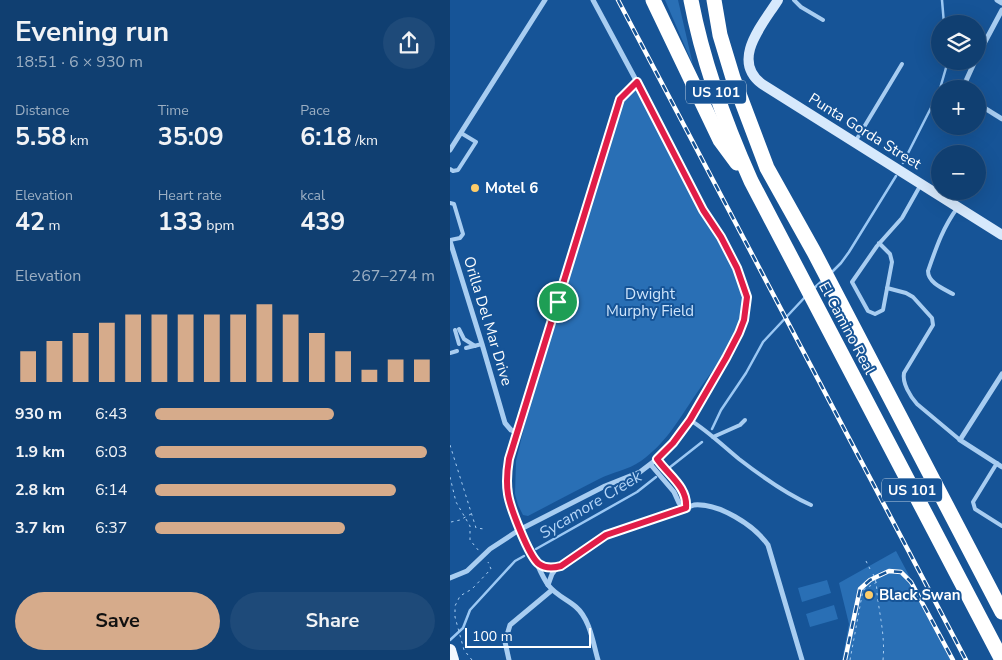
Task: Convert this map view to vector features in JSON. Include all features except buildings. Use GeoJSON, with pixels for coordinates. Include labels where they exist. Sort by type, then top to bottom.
{"type":"FeatureCollection","features":[{"type":"Feature","properties":{"kind":"highway"},"geometry":{"type":"LineString","coordinates":[[653,0],[720,140],[751,181]]}},
{"type":"Feature","properties":{"kind":"highway","name":"El Camino Real"},"geometry":{"type":"LineString","coordinates":[[691,0],[709,72],[723,114],[751,181],[1002,660]]}},
{"type":"Feature","properties":{"kind":"highway","name":"El Camino Real"},"geometry":{"type":"LineString","coordinates":[[714,0],[720,35],[732,78],[767,168],[814,252],[1001,610]]}},
{"type":"Feature","properties":{"kind":"street"},"geometry":{"type":"LineString","coordinates":[[450,150],[545,0]]}},
{"type":"Feature","properties":{"kind":"street"},"geometry":{"type":"LineString","coordinates":[[450,578],[467,571],[490,549],[519,530],[605,486],[640,472],[657,459],[673,443],[690,420],[739,333],[747,306],[747,297],[742,281],[721,237],[703,210],[593,0]]}},
{"type":"Feature","properties":{"kind":"street","name":"Punta Gorda Street"},"geometry":{"type":"LineString","coordinates":[[778,0],[748,50],[750,69],[755,78],[1002,236]]}},
{"type":"Feature","properties":{"kind":"street"},"geometry":{"type":"LineString","coordinates":[[997,0],[1002,3]]}},
{"type":"Feature","properties":{"kind":"street"},"geometry":{"type":"LineString","coordinates":[[986,40],[1002,10]]}},
{"type":"Feature","properties":{"kind":"street"},"geometry":{"type":"LineString","coordinates":[[598,660],[583,615],[576,607],[552,590],[538,569],[528,545],[519,530],[509,502],[507,484],[509,459],[516,432],[620,99],[637,82]]}},
{"type":"Feature","properties":{"kind":"street"},"geometry":{"type":"LineString","coordinates":[[986,109],[1002,119]]}},
{"type":"Feature","properties":{"kind":"street","name":"Orilla Del Mar Drive"},"geometry":{"type":"LineString","coordinates":[[450,241],[505,423],[511,430],[516,432]]}},
{"type":"Feature","properties":{"kind":"street"},"geometry":{"type":"LineString","coordinates":[[999,465],[960,440],[1002,374]]}},
{"type":"Feature","properties":{"kind":"street"},"geometry":{"type":"LineString","coordinates":[[657,459],[682,488],[687,499],[686,508]]}},
{"type":"Feature","properties":{"kind":"street"},"geometry":{"type":"LineString","coordinates":[[651,464],[674,492],[679,503],[686,508]]}},
{"type":"Feature","properties":{"kind":"street"},"geometry":{"type":"LineString","coordinates":[[548,585],[552,574],[561,566],[606,535],[694,505],[703,504],[723,511],[748,526],[768,545],[802,660]]}},
{"type":"Feature","properties":{"kind":"street"},"geometry":{"type":"LineString","coordinates":[[536,562],[547,567],[561,566]]}},
{"type":"Feature","properties":{"kind":"street"},"geometry":{"type":"LineString","coordinates":[[509,660],[505,642],[510,625],[552,590]]}},
{"type":"Feature","properties":{"kind":"lane"},"geometry":{"type":"LineString","coordinates":[[794,0],[823,20]]}},
{"type":"Feature","properties":{"kind":"lane"},"geometry":{"type":"LineString","coordinates":[[855,142],[902,64]]}},
{"type":"Feature","properties":{"kind":"lane"},"geometry":{"type":"LineString","coordinates":[[450,169],[458,170],[476,142],[461,133]]}},
{"type":"Feature","properties":{"kind":"lane"},"geometry":{"type":"LineString","coordinates":[[879,243],[891,258],[883,310],[880,313],[871,314],[852,282],[879,243],[902,218],[921,184]]}},
{"type":"Feature","properties":{"kind":"lane"},"geometry":{"type":"LineString","coordinates":[[450,203],[454,204],[463,234],[460,238],[450,241]]}},
{"type":"Feature","properties":{"kind":"lane"},"geometry":{"type":"LineString","coordinates":[[953,294],[931,280],[928,276],[928,271],[941,234],[958,208]]}},
{"type":"Feature","properties":{"kind":"lane"},"geometry":{"type":"LineString","coordinates":[[887,288],[909,294],[932,318],[934,324],[904,373],[904,380],[912,398],[917,404],[960,440]]}},
{"type":"Feature","properties":{"kind":"lane"},"geometry":{"type":"LineString","coordinates":[[460,344],[457,330],[464,339],[475,346]]}},
{"type":"Feature","properties":{"kind":"lane"},"geometry":{"type":"LineString","coordinates":[[466,348],[482,344]]}},
{"type":"Feature","properties":{"kind":"lane"},"geometry":{"type":"LineString","coordinates":[[450,353],[457,351]]}},
{"type":"Feature","properties":{"kind":"lane"},"geometry":{"type":"LineString","coordinates":[[690,420],[742,461],[793,497],[811,505]]}},
{"type":"Feature","properties":{"kind":"lane"},"geometry":{"type":"LineString","coordinates":[[713,437],[740,425],[745,420]]}},
{"type":"Feature","properties":{"kind":"lane"},"geometry":{"type":"LineString","coordinates":[[999,465],[973,502],[975,508],[1002,526]]}},
{"type":"Feature","properties":{"kind":"path"},"geometry":{"type":"LineString","coordinates":[[450,445],[476,528],[484,529]]}},
{"type":"Feature","properties":{"kind":"path"},"geometry":{"type":"LineString","coordinates":[[450,477],[456,502],[470,526],[470,540],[478,551]]}},
{"type":"Feature","properties":{"kind":"path"},"geometry":{"type":"LineString","coordinates":[[451,522],[472,513]]}},
{"type":"Feature","properties":{"kind":"path"},"geometry":{"type":"LineString","coordinates":[[866,561],[870,569]]}},
{"type":"Feature","properties":{"kind":"path"},"geometry":{"type":"LineString","coordinates":[[472,660],[464,650],[455,617],[456,601],[460,596],[472,589],[491,569],[488,562]]}},
{"type":"Feature","properties":{"kind":"path"},"geometry":{"type":"LineString","coordinates":[[873,574],[877,582],[877,599],[882,625],[883,660]]}},
{"type":"Feature","properties":{"kind":"path"},"geometry":{"type":"LineString","coordinates":[[850,660],[864,590],[877,582]]}},
{"type":"Feature","properties":{"kind":"green space"},"geometry":{"type":"Polygon","coordinates":[[[665,0],[678,0],[693,65],[665,0]]]}},
{"type":"Feature","properties":{"kind":"green space","name":"Dwight Murphy Field"},"geometry":{"type":"Polygon","coordinates":[[[637,82],[738,280],[742,296],[737,327],[722,357],[677,423],[650,454],[626,469],[599,479],[528,516],[523,515],[515,494],[516,461],[542,353],[620,99],[637,82]]]}},
{"type":"Feature","properties":{"kind":"green space"},"geometry":{"type":"Polygon","coordinates":[[[896,551],[954,660],[842,660],[849,624],[839,583],[896,551]]]}},
{"type":"Feature","properties":{"kind":"green space"},"geometry":{"type":"Polygon","coordinates":[[[827,580],[831,593],[802,602],[798,588],[827,580]]]}},
{"type":"Feature","properties":{"kind":"green space"},"geometry":{"type":"Polygon","coordinates":[[[834,605],[838,619],[810,627],[806,614],[834,605]]]}},
{"type":"Feature","properties":{"kind":"waterway","name":"Sycamore Creek"},"geometry":{"type":"LineString","coordinates":[[942,0],[943,15]]}},
{"type":"Feature","properties":{"kind":"waterway","name":"Sycamore Creek"},"geometry":{"type":"LineString","coordinates":[[903,163],[939,92],[945,70]]}},
{"type":"Feature","properties":{"kind":"waterway","name":"Sycamore Creek"},"geometry":{"type":"LineString","coordinates":[[832,272],[849,252],[896,176]]}},
{"type":"Feature","properties":{"kind":"waterway","name":"Sycamore Creek"},"geometry":{"type":"LineString","coordinates":[[813,289],[822,281]]}},
{"type":"Feature","properties":{"kind":"waterway","name":"Sycamore Creek"},"geometry":{"type":"LineString","coordinates":[[712,429],[721,410],[746,373],[763,342],[806,296]]}},
{"type":"Feature","properties":{"kind":"waterway","name":"Sycamore Creek"},"geometry":{"type":"LineString","coordinates":[[669,468],[702,442]]}},
{"type":"Feature","properties":{"kind":"waterway","name":"Sycamore Creek"},"geometry":{"type":"LineString","coordinates":[[536,549],[637,492],[656,477]]}},
{"type":"Feature","properties":{"kind":"waterway","name":"Sycamore Creek"},"geometry":{"type":"LineString","coordinates":[[450,640],[463,628],[470,610],[515,561],[524,556]]}},
{"type":"Feature","properties":{"kind":"railway"},"geometry":{"type":"LineString","coordinates":[[618,0],[966,660]]}},
{"type":"Feature","properties":{"kind":"railway"},"geometry":{"type":"LineString","coordinates":[[845,660],[860,589],[870,580],[889,571],[901,572],[911,582],[953,660]]}},
{"type":"Feature","properties":{"kind":"place","name":"Motel 6"},"geometry":{"type":"Point","coordinates":[475,188]}},
{"type":"Feature","properties":{"kind":"place","name":"Black Swan"},"geometry":{"type":"Point","coordinates":[869,595]}},
{"type":"Feature","properties":{"kind":"route"},"geometry":{"type":"LineString","coordinates":[[637,82],[703,210],[721,237],[737,268],[745,287],[747,306],[739,333],[690,420],[673,443],[657,459],[682,488],[687,499],[686,508],[606,535],[561,566],[554,568],[537,562],[519,530],[509,502],[507,474],[516,432],[558,302],[620,99],[637,82]]}}]}
